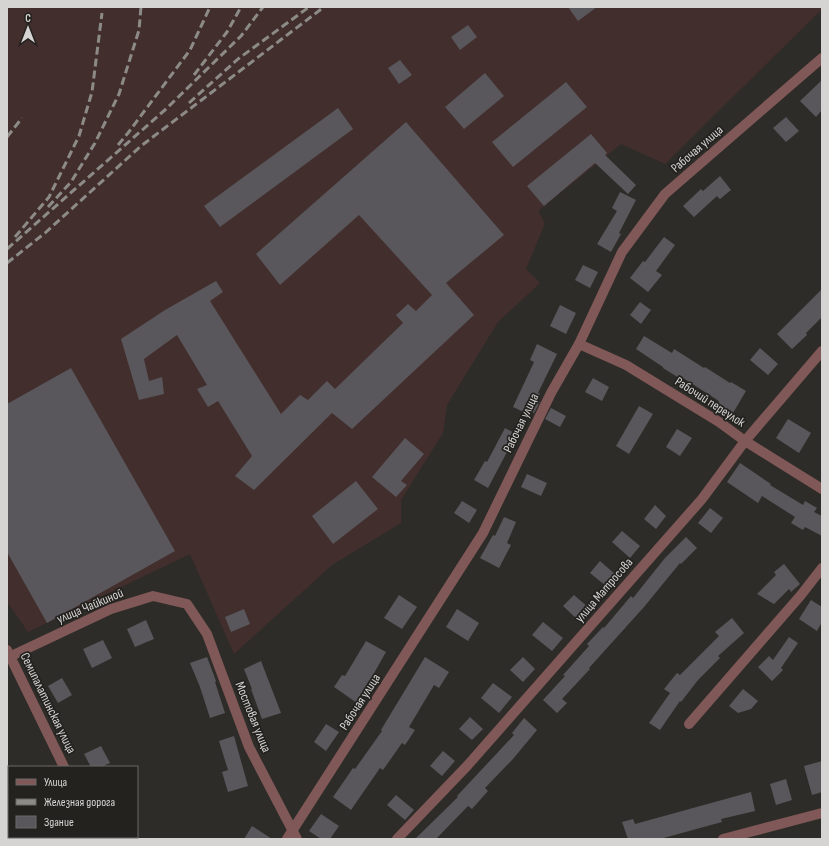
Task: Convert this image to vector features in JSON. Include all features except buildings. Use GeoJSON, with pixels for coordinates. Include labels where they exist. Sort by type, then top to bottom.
{"type":"FeatureCollection","features":[{"type":"Feature","properties":{"kind":"street","name":"Рабочая улица"},"geometry":{"type":"LineString","coordinates":[[292,836],[483,533],[551,393],[579,344],[622,252],[664,194],[822,58]]}},
{"type":"Feature","properties":{"kind":"street","name":"Рабочий переулок"},"geometry":{"type":"LineString","coordinates":[[579,344],[626,365],[719,422],[745,441],[822,489]]}},
{"type":"Feature","properties":{"kind":"street","name":"улица Матросова"},"geometry":{"type":"LineString","coordinates":[[397,839],[467,766],[702,498],[745,441],[822,351]]}},
{"type":"Feature","properties":{"kind":"street"},"geometry":{"type":"LineString","coordinates":[[689,724],[801,595],[822,568]]}},
{"type":"Feature","properties":{"kind":"street","name":"улица Чайкиной"},"geometry":{"type":"LineString","coordinates":[[8,654],[112,608],[153,596],[187,604]]}},
{"type":"Feature","properties":{"kind":"street","name":"Мостовая улица"},"geometry":{"type":"LineString","coordinates":[[187,604],[207,634],[249,747],[292,836]]}},
{"type":"Feature","properties":{"kind":"street","name":"Семипалатинская улица"},"geometry":{"type":"LineString","coordinates":[[8,654],[64,766]]}},
{"type":"Feature","properties":{"kind":"street"},"geometry":{"type":"LineString","coordinates":[[723,839],[822,813]]}},
{"type":"Feature","properties":{"kind":"shaded area"},"geometry":{"type":"Polygon","coordinates":[[[7,7],[822,7],[822,9],[665,164],[621,144],[538,211],[545,223],[526,269],[540,283],[498,322],[447,405],[443,433],[401,500],[401,523],[332,565],[234,654],[190,554],[28,632],[7,602],[7,7]]]}},
{"type":"Feature","properties":{"kind":"railway"},"geometry":{"type":"LineString","coordinates":[[48,207],[71,182],[95,143],[119,94],[139,30],[141,7]]}},
{"type":"Feature","properties":{"kind":"railway"},"geometry":{"type":"LineString","coordinates":[[118,145],[190,50],[210,7]]}},
{"type":"Feature","properties":{"kind":"railway"},"geometry":{"type":"LineString","coordinates":[[194,75],[227,32],[241,7]]}},
{"type":"Feature","properties":{"kind":"railway"},"geometry":{"type":"LineString","coordinates":[[7,249],[166,109],[241,36],[263,7]]}},
{"type":"Feature","properties":{"kind":"railway"},"geometry":{"type":"LineString","coordinates":[[189,103],[238,59],[309,7]]}},
{"type":"Feature","properties":{"kind":"railway"},"geometry":{"type":"LineString","coordinates":[[7,263],[45,233],[141,146],[324,7]]}},
{"type":"Feature","properties":{"kind":"railway"},"geometry":{"type":"LineString","coordinates":[[15,237],[49,197],[79,136],[92,92],[102,13]]}},
{"type":"Feature","properties":{"kind":"railway"},"geometry":{"type":"LineString","coordinates":[[7,137],[22,118]]}}]}
